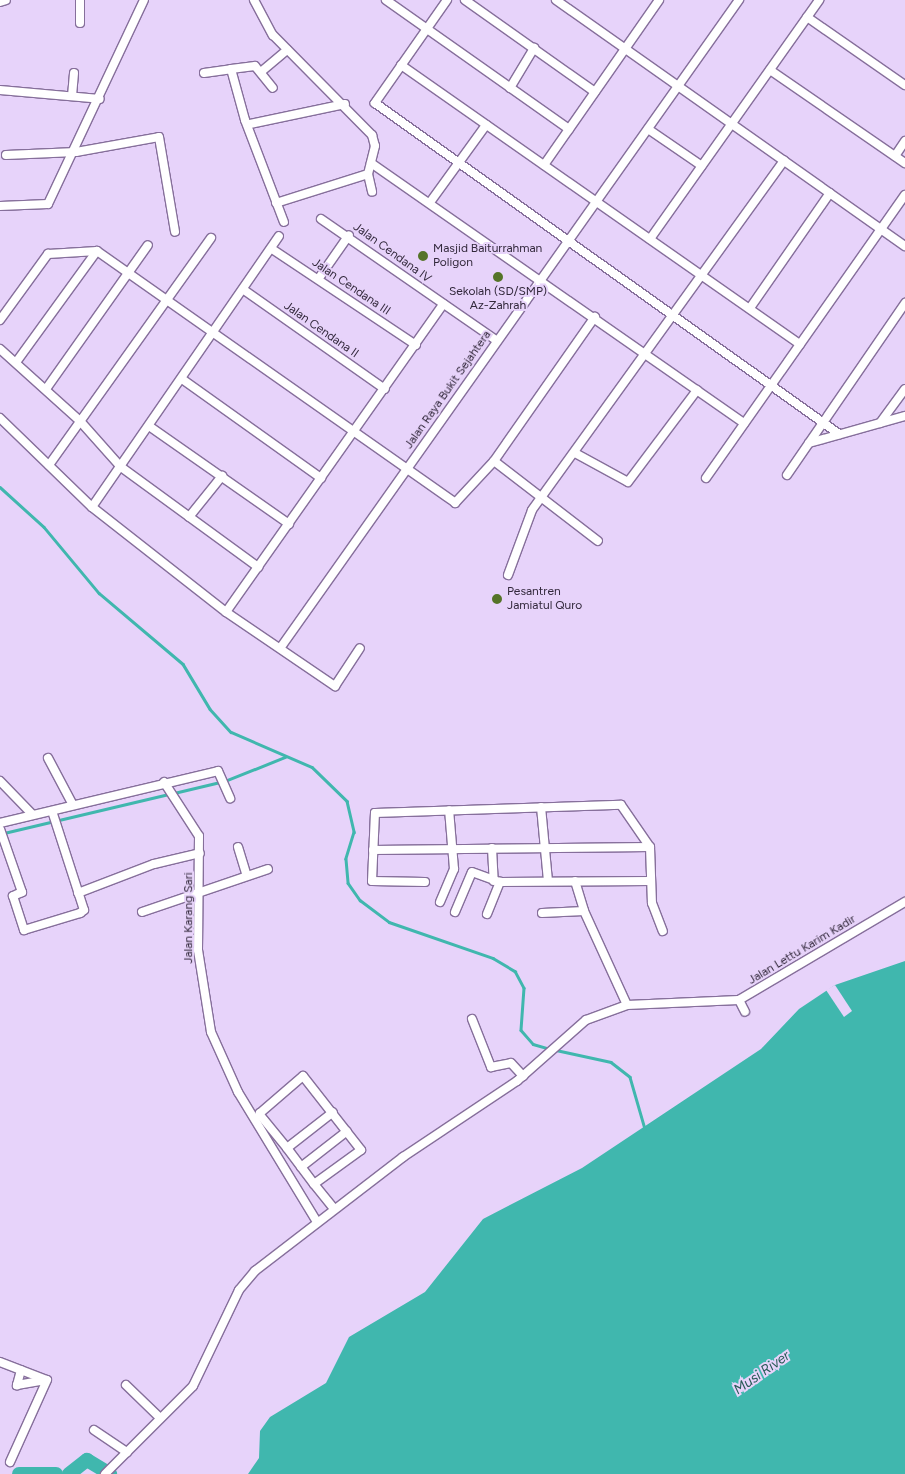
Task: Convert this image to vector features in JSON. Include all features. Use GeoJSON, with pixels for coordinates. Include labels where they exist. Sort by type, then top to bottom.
{"type":"FeatureCollection","features":[{"type":"Feature","properties":{"kind":"street"},"geometry":{"type":"LineString","coordinates":[[0,2],[6,0]]}},
{"type":"Feature","properties":{"kind":"street"},"geometry":{"type":"LineString","coordinates":[[80,0],[80,22]]}},
{"type":"Feature","properties":{"kind":"street"},"geometry":{"type":"LineString","coordinates":[[0,206],[46,206],[76,152],[144,0]]}},
{"type":"Feature","properties":{"kind":"street"},"geometry":{"type":"LineString","coordinates":[[254,0],[287,50],[345,104],[372,135],[371,163],[368,174],[372,192]]}},
{"type":"Feature","properties":{"kind":"street"},"geometry":{"type":"LineString","coordinates":[[386,0],[569,129]]}},
{"type":"Feature","properties":{"kind":"street"},"geometry":{"type":"LineString","coordinates":[[447,0],[375,103],[570,239],[839,434]]}},
{"type":"Feature","properties":{"kind":"street"},"geometry":{"type":"LineString","coordinates":[[465,0],[594,92]]}},
{"type":"Feature","properties":{"kind":"street"},"geometry":{"type":"LineString","coordinates":[[556,0],[905,246]]}},
{"type":"Feature","properties":{"kind":"street"},"geometry":{"type":"LineString","coordinates":[[544,165],[659,0]]}},
{"type":"Feature","properties":{"kind":"street","name":"Jalan Raya Bukit Sejahtera"},"geometry":{"type":"LineString","coordinates":[[281,647],[739,0]]}},
{"type":"Feature","properties":{"kind":"street"},"geometry":{"type":"LineString","coordinates":[[650,239],[819,0]]}},
{"type":"Feature","properties":{"kind":"street"},"geometry":{"type":"LineString","coordinates":[[807,17],[905,85]]}},
{"type":"Feature","properties":{"kind":"street"},"geometry":{"type":"LineString","coordinates":[[510,88],[534,48]]}},
{"type":"Feature","properties":{"kind":"street"},"geometry":{"type":"LineString","coordinates":[[262,71],[287,50]]}},
{"type":"Feature","properties":{"kind":"street"},"geometry":{"type":"LineString","coordinates":[[204,73],[252,65],[262,71],[273,88]]}},
{"type":"Feature","properties":{"kind":"street"},"geometry":{"type":"LineString","coordinates":[[401,65],[800,344]]}},
{"type":"Feature","properties":{"kind":"street"},"geometry":{"type":"LineString","coordinates":[[230,69],[245,120],[250,124],[284,222]]}},
{"type":"Feature","properties":{"kind":"street"},"geometry":{"type":"LineString","coordinates":[[770,70],[905,162]]}},
{"type":"Feature","properties":{"kind":"street"},"geometry":{"type":"LineString","coordinates":[[72,96],[74,73]]}},
{"type":"Feature","properties":{"kind":"street"},"geometry":{"type":"LineString","coordinates":[[0,90],[100,98]]}},
{"type":"Feature","properties":{"kind":"street"},"geometry":{"type":"LineString","coordinates":[[250,124],[345,104]]}},
{"type":"Feature","properties":{"kind":"street"},"geometry":{"type":"LineString","coordinates":[[431,202],[486,125]]}},
{"type":"Feature","properties":{"kind":"street"},"geometry":{"type":"LineString","coordinates":[[648,129],[702,166]]}},
{"type":"Feature","properties":{"kind":"street"},"geometry":{"type":"LineString","coordinates":[[6,155],[76,152],[159,137],[175,232]]}},
{"type":"Feature","properties":{"kind":"street"},"geometry":{"type":"LineString","coordinates":[[895,156],[905,141]]}},
{"type":"Feature","properties":{"kind":"street"},"geometry":{"type":"LineString","coordinates":[[508,575],[524,523],[784,160]]}},
{"type":"Feature","properties":{"kind":"street"},"geometry":{"type":"LineString","coordinates":[[371,163],[431,202],[744,423]]}},
{"type":"Feature","properties":{"kind":"street"},"geometry":{"type":"LineString","coordinates":[[276,203],[368,174]]}},
{"type":"Feature","properties":{"kind":"street"},"geometry":{"type":"LineString","coordinates":[[750,308],[830,193]]}},
{"type":"Feature","properties":{"kind":"street"},"geometry":{"type":"LineString","coordinates":[[706,478],[905,196]]}},
{"type":"Feature","properties":{"kind":"street","name":"Jalan Cendana IV"},"geometry":{"type":"LineString","coordinates":[[321,219],[349,235],[497,341]]}},
{"type":"Feature","properties":{"kind":"street"},"geometry":{"type":"LineString","coordinates":[[319,278],[349,235]]}},
{"type":"Feature","properties":{"kind":"street"},"geometry":{"type":"LineString","coordinates":[[92,507],[272,250],[279,236]]}},
{"type":"Feature","properties":{"kind":"street"},"geometry":{"type":"LineString","coordinates":[[49,465],[212,238]]}},
{"type":"Feature","properties":{"kind":"street"},"geometry":{"type":"LineString","coordinates":[[46,389],[148,245]]}},
{"type":"Feature","properties":{"kind":"street","name":"Jalan Cendana III"},"geometry":{"type":"LineString","coordinates":[[272,250],[319,278],[416,345]]}},
{"type":"Feature","properties":{"kind":"street"},"geometry":{"type":"LineString","coordinates":[[0,320],[48,254],[97,251],[455,504],[494,461],[595,317]]}},
{"type":"Feature","properties":{"kind":"street"},"geometry":{"type":"LineString","coordinates":[[17,361],[97,251]]}},
{"type":"Feature","properties":{"kind":"street","name":"Jalan Cendana II"},"geometry":{"type":"LineString","coordinates":[[244,290],[385,388]]}},
{"type":"Feature","properties":{"kind":"street"},"geometry":{"type":"LineString","coordinates":[[787,474],[905,303]]}},
{"type":"Feature","properties":{"kind":"street"},"geometry":{"type":"LineString","coordinates":[[226,612],[416,345],[443,304]]}},
{"type":"Feature","properties":{"kind":"street"},"geometry":{"type":"LineString","coordinates":[[0,349],[17,361],[80,421],[121,467],[258,567]]}},
{"type":"Feature","properties":{"kind":"street"},"geometry":{"type":"LineString","coordinates":[[182,379],[322,478]]}},
{"type":"Feature","properties":{"kind":"street"},"geometry":{"type":"LineString","coordinates":[[880,423],[905,388]]}},
{"type":"Feature","properties":{"kind":"street"},"geometry":{"type":"LineString","coordinates":[[575,453],[628,482],[697,390]]}},
{"type":"Feature","properties":{"kind":"street"},"geometry":{"type":"LineString","coordinates":[[809,442],[905,416]]}},
{"type":"Feature","properties":{"kind":"street"},"geometry":{"type":"LineString","coordinates":[[0,418],[92,507],[226,612],[281,647],[335,686],[360,648]]}},
{"type":"Feature","properties":{"kind":"street"},"geometry":{"type":"LineString","coordinates":[[149,426],[289,524]]}},
{"type":"Feature","properties":{"kind":"street"},"geometry":{"type":"LineString","coordinates":[[494,461],[541,501],[598,541]]}},
{"type":"Feature","properties":{"kind":"street"},"geometry":{"type":"LineString","coordinates":[[189,517],[222,476]]}},
{"type":"Feature","properties":{"kind":"street"},"geometry":{"type":"LineString","coordinates":[[48,758],[73,805]]}},
{"type":"Feature","properties":{"kind":"street"},"geometry":{"type":"LineString","coordinates":[[0,823],[33,815],[52,813],[73,805],[166,785],[218,771],[230,798]]}},
{"type":"Feature","properties":{"kind":"street"},"geometry":{"type":"LineString","coordinates":[[0,781],[33,815]]}},
{"type":"Feature","properties":{"kind":"street","name":"Jalan Karang Sari"},"geometry":{"type":"LineString","coordinates":[[166,785],[198,833],[202,891],[198,950],[211,1032],[238,1092],[317,1222]]}},
{"type":"Feature","properties":{"kind":"street"},"geometry":{"type":"LineString","coordinates":[[425,882],[373,882],[375,813],[622,805],[650,847],[653,909],[662,931]]}},
{"type":"Feature","properties":{"kind":"street"},"geometry":{"type":"LineString","coordinates":[[541,807],[543,847],[548,882]]}},
{"type":"Feature","properties":{"kind":"street"},"geometry":{"type":"LineString","coordinates":[[440,902],[453,870],[450,848],[449,810]]}},
{"type":"Feature","properties":{"kind":"street"},"geometry":{"type":"LineString","coordinates":[[0,829],[22,892],[13,898],[26,932],[83,912],[52,813]]}},
{"type":"Feature","properties":{"kind":"street"},"geometry":{"type":"LineString","coordinates":[[238,847],[246,874]]}},
{"type":"Feature","properties":{"kind":"street"},"geometry":{"type":"LineString","coordinates":[[373,850],[650,847]]}},
{"type":"Feature","properties":{"kind":"street"},"geometry":{"type":"LineString","coordinates":[[487,914],[497,882],[492,848]]}},
{"type":"Feature","properties":{"kind":"street"},"geometry":{"type":"LineString","coordinates":[[78,893],[154,864],[200,853]]}},
{"type":"Feature","properties":{"kind":"street"},"geometry":{"type":"LineString","coordinates":[[142,912],[246,874],[268,869]]}},
{"type":"Feature","properties":{"kind":"street"},"geometry":{"type":"LineString","coordinates":[[455,912],[471,872],[497,882],[652,881]]}},
{"type":"Feature","properties":{"kind":"street"},"geometry":{"type":"LineString","coordinates":[[575,881],[584,912],[627,1006]]}},
{"type":"Feature","properties":{"kind":"street","name":"Jalan Lettu Karim Kadir"},"geometry":{"type":"LineString","coordinates":[[106,1474],[199,1378],[247,1279],[334,1209],[523,1076],[564,1037],[598,1013],[627,1006],[739,1000],[905,902]]}},
{"type":"Feature","properties":{"kind":"street"},"geometry":{"type":"LineString","coordinates":[[542,913],[584,912]]}},
{"type":"Feature","properties":{"kind":"street"},"geometry":{"type":"LineString","coordinates":[[739,1000],[745,1012]]}},
{"type":"Feature","properties":{"kind":"street"},"geometry":{"type":"LineString","coordinates":[[472,1019],[492,1068],[511,1062],[523,1076]]}},
{"type":"Feature","properties":{"kind":"street"},"geometry":{"type":"LineString","coordinates":[[314,1184],[360,1152],[348,1131],[302,1076],[260,1112],[301,1167],[314,1184],[334,1209]]}},
{"type":"Feature","properties":{"kind":"street"},"geometry":{"type":"LineString","coordinates":[[287,1148],[332,1112]]}},
{"type":"Feature","properties":{"kind":"street"},"geometry":{"type":"LineString","coordinates":[[301,1167],[348,1131]]}},
{"type":"Feature","properties":{"kind":"street"},"geometry":{"type":"LineString","coordinates":[[0,1362],[47,1380]]}},
{"type":"Feature","properties":{"kind":"street"},"geometry":{"type":"LineString","coordinates":[[21,1370],[17,1385],[47,1380]]}},
{"type":"Feature","properties":{"kind":"street"},"geometry":{"type":"LineString","coordinates":[[10,1462],[47,1380]]}},
{"type":"Feature","properties":{"kind":"street"},"geometry":{"type":"LineString","coordinates":[[126,1385],[160,1418]]}},
{"type":"Feature","properties":{"kind":"street"},"geometry":{"type":"LineString","coordinates":[[94,1430],[127,1452]]}},
{"type":"Feature","properties":{"kind":"water","name":"Musi River"},"geometry":{"type":"Polygon","coordinates":[[[905,961],[905,1474],[248,1474],[259,1458],[260,1431],[270,1417],[326,1383],[349,1337],[425,1292],[483,1219],[582,1168],[761,1049],[799,1009],[835,985],[905,961]]]}},
{"type":"Feature","properties":{"kind":"pier"},"geometry":{"type":"Polygon","coordinates":[[[835,985],[852,1011],[844,1017],[826,990],[835,985]]]}},
{"type":"Feature","properties":{"kind":"waterway"},"geometry":{"type":"LineString","coordinates":[[0,487],[44,527],[99,593],[183,664],[210,709],[231,732],[312,767],[347,801],[354,832],[346,859],[348,883],[360,900],[389,922],[493,958],[515,971],[524,988],[521,1030],[533,1044],[550,1049]]}},
{"type":"Feature","properties":{"kind":"waterway"},"geometry":{"type":"LineString","coordinates":[[225,781],[285,757]]}},
{"type":"Feature","properties":{"kind":"waterway"},"geometry":{"type":"LineString","coordinates":[[174,793],[220,782]]}},
{"type":"Feature","properties":{"kind":"waterway"},"geometry":{"type":"LineString","coordinates":[[4,833],[169,794]]}},
{"type":"Feature","properties":{"kind":"waterway"},"geometry":{"type":"LineString","coordinates":[[556,1050],[611,1062],[630,1077],[645,1129]]}},
{"type":"Feature","properties":{"kind":"waterway"},"geometry":{"type":"LineString","coordinates":[[69,1474],[87,1460],[110,1474]]}},
{"type":"Feature","properties":{"kind":"waterway"},"geometry":{"type":"LineString","coordinates":[[19,1474],[56,1474]]}},
{"type":"Feature","properties":{"kind":"place","name":"Masjid Baiturrahman Poligon"},"geometry":{"type":"Point","coordinates":[423,256]}},
{"type":"Feature","properties":{"kind":"place","name":"Sekolah (SD/SMP) Az-Zahrah"},"geometry":{"type":"Point","coordinates":[498,277]}},
{"type":"Feature","properties":{"kind":"place","name":"Pesantren Jamiatul Quro"},"geometry":{"type":"Point","coordinates":[497,599]}}]}
